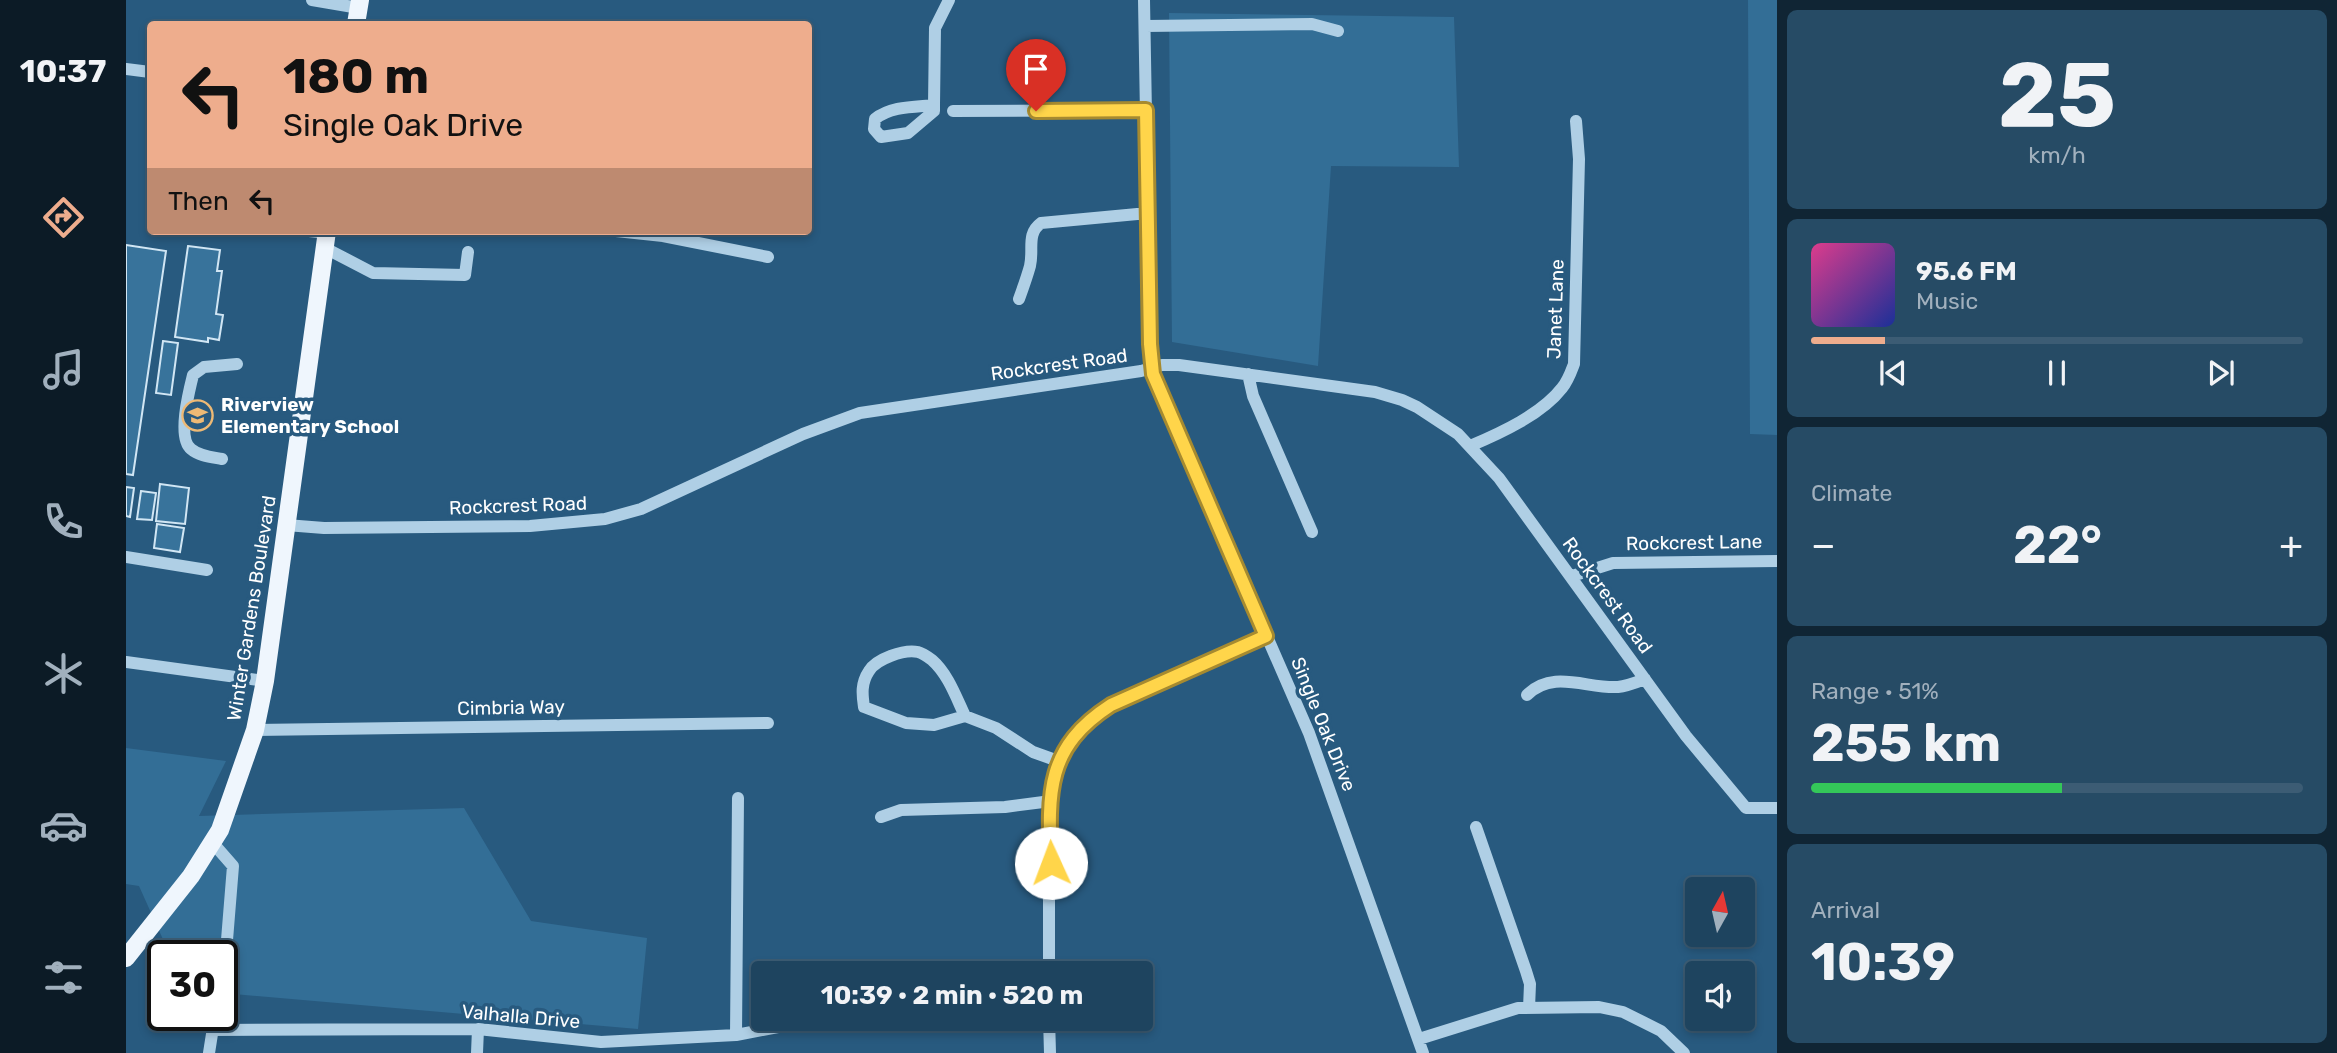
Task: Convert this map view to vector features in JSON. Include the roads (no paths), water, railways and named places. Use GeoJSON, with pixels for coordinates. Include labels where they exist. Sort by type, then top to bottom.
{"type":"FeatureCollection","features":[{"type":"Feature","properties":{"kind":"main road","name":"Winter Gardens Boulevard"},"geometry":{"type":"LineString","coordinates":[[126,958],[191,876],[220,830],[255,730],[265,681],[322,236]]}},
{"type":"Feature","properties":{"kind":"street"},"geometry":{"type":"LineString","coordinates":[[312,0],[358,11]]}},
{"type":"Feature","properties":{"kind":"street"},"geometry":{"type":"LineString","coordinates":[[934,105],[935,28],[949,0]]}},
{"type":"Feature","properties":{"kind":"street","name":"Single Oak Drive"},"geometry":{"type":"LineString","coordinates":[[1144,0],[1152,368],[1158,389],[1320,762],[1423,1053]]}},
{"type":"Feature","properties":{"kind":"street"},"geometry":{"type":"LineString","coordinates":[[1145,26],[1312,24],[1338,32]]}},
{"type":"Feature","properties":{"kind":"street"},"geometry":{"type":"LineString","coordinates":[[126,69],[147,72]]}},
{"type":"Feature","properties":{"kind":"street"},"geometry":{"type":"LineString","coordinates":[[953,111],[1146,110]]}},
{"type":"Feature","properties":{"kind":"street","name":"Janet Lane"},"geometry":{"type":"LineString","coordinates":[[1471,446],[1504,432],[1552,399],[1564,386],[1574,364],[1579,159],[1576,121]]}},
{"type":"Feature","properties":{"kind":"street"},"geometry":{"type":"LineString","coordinates":[[1019,299],[1031,263],[1031,236],[1041,223],[1148,213]]}},
{"type":"Feature","properties":{"kind":"street"},"geometry":{"type":"LineString","coordinates":[[654,235],[768,257]]}},
{"type":"Feature","properties":{"kind":"street"},"geometry":{"type":"LineString","coordinates":[[322,236],[373,272],[390,274],[465,275],[468,252]]}},
{"type":"Feature","properties":{"kind":"street"},"geometry":{"type":"LineString","coordinates":[[222,459],[202,455],[186,444],[184,433],[190,390],[193,374],[204,367],[237,364]]}},
{"type":"Feature","properties":{"kind":"street","name":"Rockcrest Road"},"geometry":{"type":"LineString","coordinates":[[286,525],[324,528],[530,526],[605,519],[641,509],[803,434],[860,413],[1141,372],[1171,365],[1375,392],[1418,407],[1471,446],[1499,478],[1572,576],[1686,736],[1746,808],[1777,808]]}},
{"type":"Feature","properties":{"kind":"street"},"geometry":{"type":"LineString","coordinates":[[1248,374],[1252,396],[1312,531]]}},
{"type":"Feature","properties":{"kind":"street"},"geometry":{"type":"LineString","coordinates":[[126,557],[207,570]]}},
{"type":"Feature","properties":{"kind":"street","name":"Rockcrest Lane"},"geometry":{"type":"LineString","coordinates":[[1572,576],[1613,563],[1777,561]]}},
{"type":"Feature","properties":{"kind":"street"},"geometry":{"type":"LineString","coordinates":[[1049,961],[1051,801],[1058,761],[1069,741],[1092,717],[1111,705],[1266,636]]}},
{"type":"Feature","properties":{"kind":"street"},"geometry":{"type":"LineString","coordinates":[[965,716],[944,674],[932,660],[919,652],[904,653],[870,667],[863,681],[864,707],[906,723],[933,725],[965,716],[996,728],[1033,752],[1058,761]]}},
{"type":"Feature","properties":{"kind":"street"},"geometry":{"type":"LineString","coordinates":[[126,662],[265,681]]}},
{"type":"Feature","properties":{"kind":"street"},"geometry":{"type":"LineString","coordinates":[[1527,695],[1536,686],[1559,680],[1618,687],[1645,679]]}},
{"type":"Feature","properties":{"kind":"street","name":"Cimbria Way"},"geometry":{"type":"LineString","coordinates":[[255,730],[768,723]]}},
{"type":"Feature","properties":{"kind":"street"},"geometry":{"type":"LineString","coordinates":[[736,1035],[738,797]]}},
{"type":"Feature","properties":{"kind":"street"},"geometry":{"type":"LineString","coordinates":[[881,817],[901,810],[1005,807],[1051,801]]}},
{"type":"Feature","properties":{"kind":"street"},"geometry":{"type":"LineString","coordinates":[[1476,827],[1530,984],[1529,1008]]}},
{"type":"Feature","properties":{"kind":"street"},"geometry":{"type":"LineString","coordinates":[[212,842],[233,866],[228,940]]}},
{"type":"Feature","properties":{"kind":"street"},"geometry":{"type":"LineString","coordinates":[[1419,1039],[1518,1008],[1599,1007],[1623,1012],[1661,1031],[1684,1053]]}},
{"type":"Feature","properties":{"kind":"street"},"geometry":{"type":"LineString","coordinates":[[477,1053],[478,1029]]}},
{"type":"Feature","properties":{"kind":"street","name":"Valhalla Drive"},"geometry":{"type":"LineString","coordinates":[[238,1030],[478,1029],[601,1042],[736,1035],[757,1031]]}},
{"type":"Feature","properties":{"kind":"street"},"geometry":{"type":"LineString","coordinates":[[209,1053],[212,1031]]}},
{"type":"Feature","properties":{"kind":"street"},"geometry":{"type":"LineString","coordinates":[[1049,1031],[1050,1053]]}},
{"type":"Feature","properties":{"kind":"street"},"geometry":{"type":"LineString","coordinates":[[601,1042],[609,1053]]}},
{"type":"Feature","properties":{"kind":"place","name":"Riverview Elementary School"},"geometry":{"type":"Point","coordinates":[198,415]}}]}
